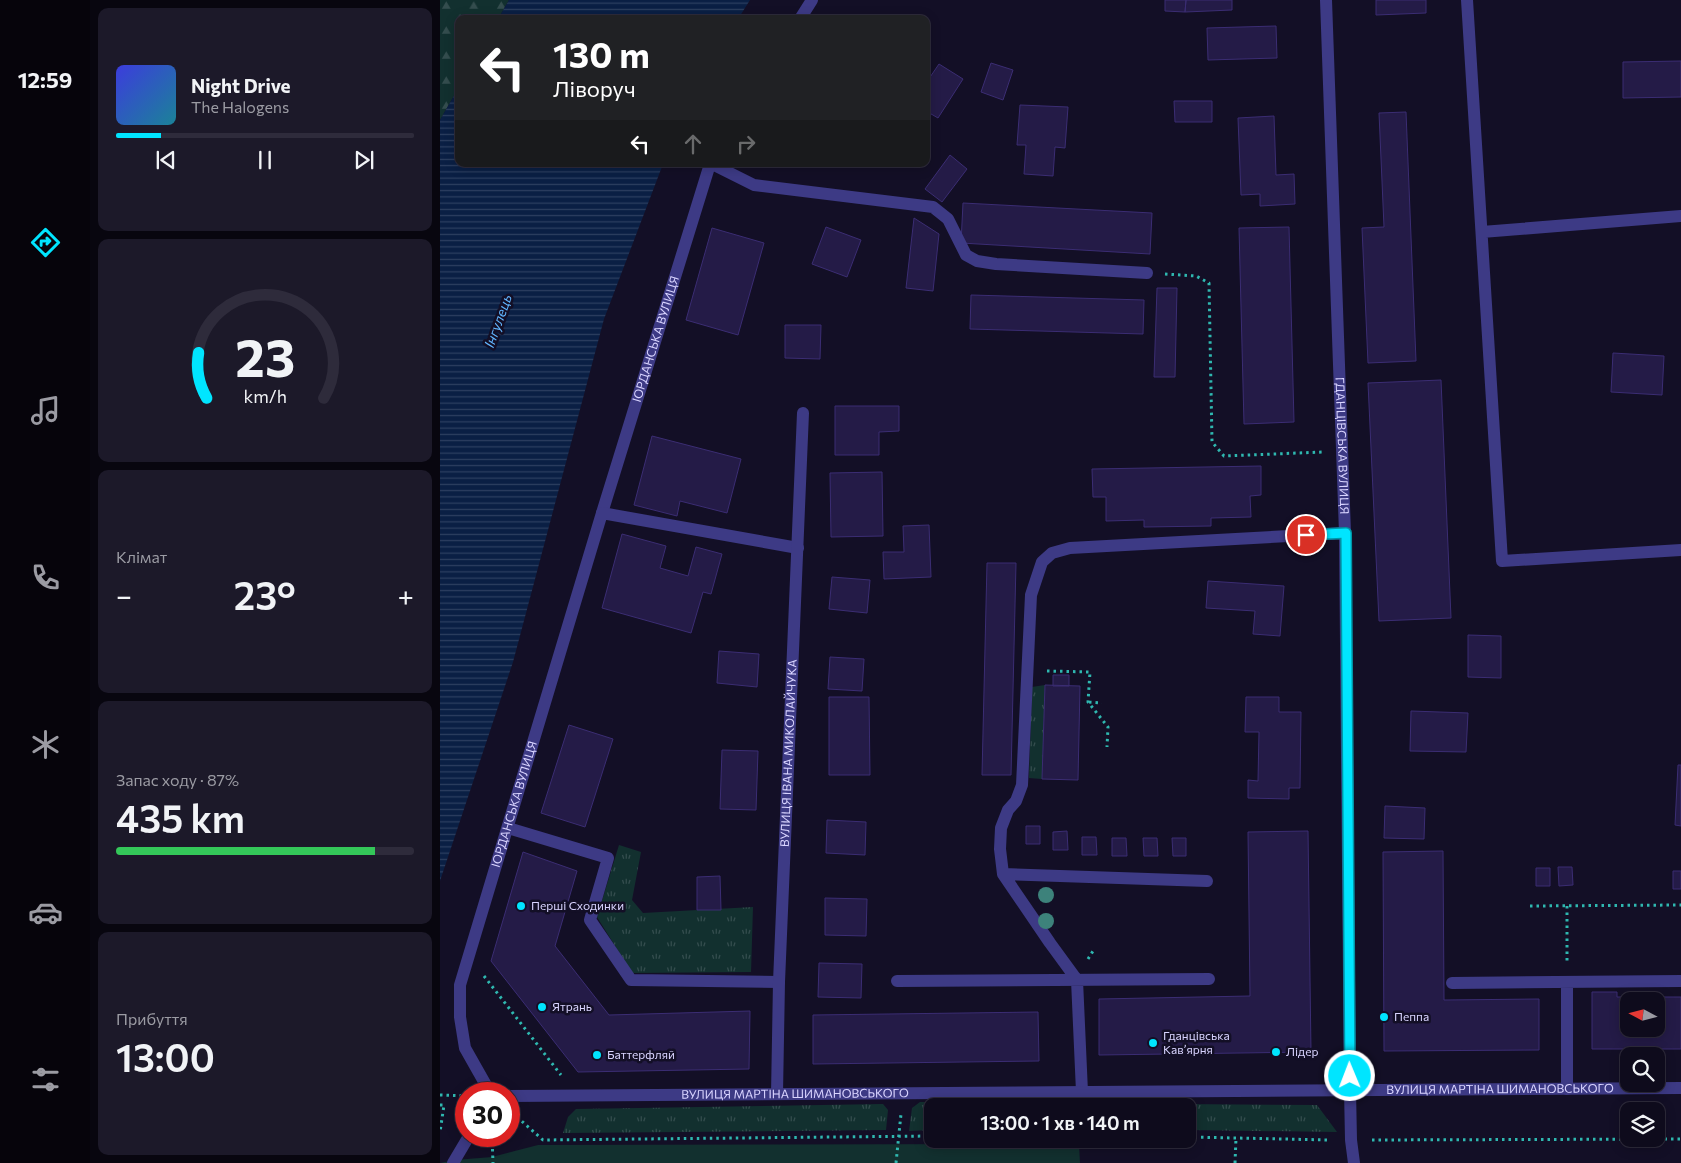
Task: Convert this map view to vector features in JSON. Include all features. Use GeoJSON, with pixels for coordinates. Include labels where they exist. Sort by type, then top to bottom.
{"type":"FeatureCollection","features":[{"type":"Feature","properties":{"kind":"street"},"geometry":{"type":"LineString","coordinates":[[803,15],[812,0]]}},
{"type":"Feature","properties":{"kind":"street","name":"ГДАНЦІВСЬКА ВУЛИЦЯ"},"geometry":{"type":"LineString","coordinates":[[1326,0],[1346,533],[1350,1090],[1351,1140],[1354,1163]]}},
{"type":"Feature","properties":{"kind":"street"},"geometry":{"type":"LineString","coordinates":[[1467,0],[1502,560],[1681,550]]}},
{"type":"Feature","properties":{"kind":"street","name":"ІОРДАНСЬКА ВУЛИЦЯ"},"geometry":{"type":"LineString","coordinates":[[484,1082],[465,1048],[460,1017],[460,985],[470,957],[602,513],[710,167]]}},
{"type":"Feature","properties":{"kind":"street"},"geometry":{"type":"LineString","coordinates":[[717,167],[754,186],[933,208],[948,219],[966,255],[977,261],[996,264],[1146,273]]}},
{"type":"Feature","properties":{"kind":"street"},"geometry":{"type":"LineString","coordinates":[[1482,232],[1681,216]]}},
{"type":"Feature","properties":{"kind":"street","name":"ВУЛИЦЯ ІВАНА МИКОЛАЙЧУКА"},"geometry":{"type":"LineString","coordinates":[[777,1094],[779,982],[803,413]]}},
{"type":"Feature","properties":{"kind":"street"},"geometry":{"type":"LineString","coordinates":[[602,513],[798,548]]}},
{"type":"Feature","properties":{"kind":"street"},"geometry":{"type":"LineString","coordinates":[[1082,1092],[1077,980],[1050,944],[1003,874],[1000,849],[1001,828],[1008,810],[1016,801],[1022,785],[1031,595],[1042,562],[1052,553],[1070,548],[1346,533]]}},
{"type":"Feature","properties":{"kind":"street"},"geometry":{"type":"LineString","coordinates":[[508,828],[608,858],[590,920],[631,980],[779,982]]}},
{"type":"Feature","properties":{"kind":"street"},"geometry":{"type":"LineString","coordinates":[[1003,874],[1206,881]]}},
{"type":"Feature","properties":{"kind":"street"},"geometry":{"type":"LineString","coordinates":[[897,980],[1209,979]]}},
{"type":"Feature","properties":{"kind":"street"},"geometry":{"type":"LineString","coordinates":[[1452,983],[1681,981]]}},
{"type":"Feature","properties":{"kind":"street"},"geometry":{"type":"LineString","coordinates":[[1566,1088],[1567,982]]}},
{"type":"Feature","properties":{"kind":"street","name":"ВУЛИЦЯ МАРТІНА ШИМАНОВСЬКОГО"},"geometry":{"type":"LineString","coordinates":[[520,1096],[1681,1088]]}},
{"type":"Feature","properties":{"kind":"street"},"geometry":{"type":"LineString","coordinates":[[453,1163],[462,1147]]}},
{"type":"Feature","properties":{"kind":"path"},"geometry":{"type":"LineString","coordinates":[[1146,273],[1196,276],[1209,283],[1212,442],[1224,456],[1342,451]]}},
{"type":"Feature","properties":{"kind":"path"},"geometry":{"type":"LineString","coordinates":[[1028,670],[1090,672],[1088,702],[1108,727],[1107,747]]}},
{"type":"Feature","properties":{"kind":"path"},"geometry":{"type":"LineString","coordinates":[[1088,702],[1102,702]]}},
{"type":"Feature","properties":{"kind":"path"},"geometry":{"type":"LineString","coordinates":[[1530,906],[1681,905]]}},
{"type":"Feature","properties":{"kind":"path"},"geometry":{"type":"LineString","coordinates":[[1567,906],[1567,982]]}},
{"type":"Feature","properties":{"kind":"path"},"geometry":{"type":"LineString","coordinates":[[470,957],[564,1078]]}},
{"type":"Feature","properties":{"kind":"path"},"geometry":{"type":"LineString","coordinates":[[896,1163],[903,1093]]}},
{"type":"Feature","properties":{"kind":"path"},"geometry":{"type":"LineString","coordinates":[[440,1096],[455,1096]]}},
{"type":"Feature","properties":{"kind":"path"},"geometry":{"type":"LineString","coordinates":[[440,1105],[444,1105],[440,1132]]}},
{"type":"Feature","properties":{"kind":"path"},"geometry":{"type":"LineString","coordinates":[[520,1120],[543,1140],[924,1136]]}},
{"type":"Feature","properties":{"kind":"path"},"geometry":{"type":"LineString","coordinates":[[1196,1136],[1351,1140],[1681,1139]]}},
{"type":"Feature","properties":{"kind":"path"},"geometry":{"type":"LineString","coordinates":[[1235,1163],[1236,1138]]}},
{"type":"Feature","properties":{"kind":"path"},"geometry":{"type":"LineString","coordinates":[[492,1147],[492,1163]]}},
{"type":"Feature","properties":{"kind":"green space"},"geometry":{"type":"Polygon","coordinates":[[[440,0],[509,0],[500,15],[455,15],[455,94],[440,120],[440,0]]]}},
{"type":"Feature","properties":{"kind":"green space"},"geometry":{"type":"Polygon","coordinates":[[[1045,685],[1042,779],[1029,778],[1032,687],[1045,685]]]}},
{"type":"Feature","properties":{"kind":"green space"},"geometry":{"type":"Polygon","coordinates":[[[619,845],[641,852],[632,900],[643,913],[753,907],[751,972],[632,973],[597,917],[619,845]]]}},
{"type":"Feature","properties":{"kind":"green space"},"geometry":{"type":"Polygon","coordinates":[[[920,1102],[924,1102],[924,1130],[909,1131],[912,1108],[920,1102]]]}},
{"type":"Feature","properties":{"kind":"green space"},"geometry":{"type":"Polygon","coordinates":[[[883,1104],[888,1110],[886,1130],[563,1133],[568,1117],[576,1109],[883,1104]]]}},
{"type":"Feature","properties":{"kind":"green space"},"geometry":{"type":"Polygon","coordinates":[[[1196,1104],[1317,1105],[1337,1132],[1196,1130],[1196,1104]]]}},
{"type":"Feature","properties":{"kind":"green space"},"geometry":{"type":"Polygon","coordinates":[[[924,1144],[924,1148],[1079,1148],[1080,1163],[440,1163],[492,1157],[538,1145],[924,1144]]]}},
{"type":"Feature","properties":{"kind":"water"},"geometry":{"type":"Polygon","coordinates":[[[509,0],[750,0],[741,15],[500,15],[509,0]]]}},
{"type":"Feature","properties":{"kind":"water","name":"Інгулець"},"geometry":{"type":"Polygon","coordinates":[[[455,94],[455,167],[662,167],[604,319],[513,662],[440,881],[440,120],[455,94]]]}},
{"type":"Feature","properties":{"kind":"building"},"geometry":{"type":"Polygon","coordinates":[[[1165,0],[1186,0],[1185,12],[1165,11],[1165,0]]]}},
{"type":"Feature","properties":{"kind":"building"},"geometry":{"type":"Polygon","coordinates":[[[1186,0],[1232,0],[1232,10],[1185,12],[1186,0]]]}},
{"type":"Feature","properties":{"kind":"building"},"geometry":{"type":"Polygon","coordinates":[[[1376,0],[1426,0],[1426,13],[1376,15],[1376,0]]]}},
{"type":"Feature","properties":{"kind":"building"},"geometry":{"type":"Polygon","coordinates":[[[1276,26],[1277,58],[1208,60],[1207,28],[1276,26]]]}},
{"type":"Feature","properties":{"kind":"building"},"geometry":{"type":"Polygon","coordinates":[[[1681,61],[1681,97],[1623,98],[1623,62],[1681,61]]]}},
{"type":"Feature","properties":{"kind":"building"},"geometry":{"type":"Polygon","coordinates":[[[991,63],[1013,70],[1003,100],[981,92],[991,63]]]}},
{"type":"Feature","properties":{"kind":"building"},"geometry":{"type":"Polygon","coordinates":[[[939,64],[963,79],[938,118],[930,113],[930,77],[939,64]]]}},
{"type":"Feature","properties":{"kind":"building"},"geometry":{"type":"Polygon","coordinates":[[[1174,101],[1212,101],[1212,122],[1175,122],[1174,101]]]}},
{"type":"Feature","properties":{"kind":"building"},"geometry":{"type":"Polygon","coordinates":[[[1020,105],[1068,107],[1065,148],[1055,147],[1053,176],[1024,174],[1026,145],[1017,145],[1020,105]]]}},
{"type":"Feature","properties":{"kind":"building"},"geometry":{"type":"Polygon","coordinates":[[[1406,112],[1416,361],[1368,363],[1362,228],[1384,227],[1379,113],[1406,112]]]}},
{"type":"Feature","properties":{"kind":"building"},"geometry":{"type":"Polygon","coordinates":[[[1274,116],[1276,175],[1294,174],[1295,204],[1260,206],[1260,194],[1241,195],[1238,118],[1274,116]]]}},
{"type":"Feature","properties":{"kind":"building"},"geometry":{"type":"Polygon","coordinates":[[[950,155],[967,169],[942,202],[925,189],[950,155]]]}},
{"type":"Feature","properties":{"kind":"building"},"geometry":{"type":"Polygon","coordinates":[[[963,203],[1152,213],[1150,254],[961,243],[963,203]]]}},
{"type":"Feature","properties":{"kind":"building"},"geometry":{"type":"Polygon","coordinates":[[[914,218],[939,234],[933,291],[906,288],[914,218]]]}},
{"type":"Feature","properties":{"kind":"building"},"geometry":{"type":"Polygon","coordinates":[[[826,227],[861,240],[847,277],[812,264],[826,227]]]}},
{"type":"Feature","properties":{"kind":"building"},"geometry":{"type":"Polygon","coordinates":[[[1289,227],[1294,422],[1244,424],[1239,228],[1289,227]]]}},
{"type":"Feature","properties":{"kind":"building"},"geometry":{"type":"Polygon","coordinates":[[[712,228],[764,243],[738,335],[686,320],[712,228]]]}},
{"type":"Feature","properties":{"kind":"building"},"geometry":{"type":"Polygon","coordinates":[[[1157,288],[1177,288],[1175,377],[1154,377],[1157,288]]]}},
{"type":"Feature","properties":{"kind":"building"},"geometry":{"type":"Polygon","coordinates":[[[971,295],[1144,300],[1143,334],[970,329],[971,295]]]}},
{"type":"Feature","properties":{"kind":"building"},"geometry":{"type":"Polygon","coordinates":[[[785,325],[821,325],[820,359],[785,358],[785,325]]]}},
{"type":"Feature","properties":{"kind":"building"},"geometry":{"type":"Polygon","coordinates":[[[1613,353],[1664,356],[1662,395],[1611,392],[1613,353]]]}},
{"type":"Feature","properties":{"kind":"building"},"geometry":{"type":"Polygon","coordinates":[[[1441,380],[1451,618],[1379,621],[1368,383],[1441,380]]]}},
{"type":"Feature","properties":{"kind":"building"},"geometry":{"type":"Polygon","coordinates":[[[835,406],[899,406],[899,431],[879,432],[879,455],[835,455],[835,406]]]}},
{"type":"Feature","properties":{"kind":"building"},"geometry":{"type":"Polygon","coordinates":[[[652,436],[741,459],[727,513],[680,501],[677,516],[634,505],[652,436]]]}},
{"type":"Feature","properties":{"kind":"building"},"geometry":{"type":"Polygon","coordinates":[[[1261,466],[1261,495],[1250,496],[1251,517],[1211,518],[1211,526],[1144,527],[1144,520],[1106,521],[1106,497],[1093,497],[1092,469],[1261,466]]]}},
{"type":"Feature","properties":{"kind":"building"},"geometry":{"type":"Polygon","coordinates":[[[882,472],[883,536],[831,537],[830,473],[882,472]]]}},
{"type":"Feature","properties":{"kind":"building"},"geometry":{"type":"Polygon","coordinates":[[[929,525],[931,577],[884,579],[883,552],[904,552],[903,526],[929,525]]]}},
{"type":"Feature","properties":{"kind":"building"},"geometry":{"type":"Polygon","coordinates":[[[622,534],[666,546],[660,568],[688,576],[696,547],[722,554],[711,594],[703,592],[691,633],[602,608],[622,534]]]}},
{"type":"Feature","properties":{"kind":"building"},"geometry":{"type":"Polygon","coordinates":[[[987,563],[1016,563],[1011,775],[982,775],[987,563]]]}},
{"type":"Feature","properties":{"kind":"building"},"geometry":{"type":"Polygon","coordinates":[[[832,577],[870,580],[867,613],[829,609],[832,577]]]}},
{"type":"Feature","properties":{"kind":"building"},"geometry":{"type":"Polygon","coordinates":[[[1208,581],[1284,586],[1280,636],[1253,634],[1255,611],[1206,608],[1208,581]]]}},
{"type":"Feature","properties":{"kind":"building"},"geometry":{"type":"Polygon","coordinates":[[[1468,635],[1501,636],[1501,678],[1468,677],[1468,635]]]}},
{"type":"Feature","properties":{"kind":"building"},"geometry":{"type":"Polygon","coordinates":[[[719,651],[759,654],[757,687],[717,683],[719,651]]]}},
{"type":"Feature","properties":{"kind":"building"},"geometry":{"type":"Polygon","coordinates":[[[830,657],[864,659],[862,691],[828,689],[830,657]]]}},
{"type":"Feature","properties":{"kind":"building"},"geometry":{"type":"Polygon","coordinates":[[[1053,675],[1069,675],[1069,686],[1053,686],[1053,675]]]}},
{"type":"Feature","properties":{"kind":"building"},"geometry":{"type":"Polygon","coordinates":[[[1045,685],[1080,686],[1078,780],[1042,779],[1045,685]]]}},
{"type":"Feature","properties":{"kind":"building"},"geometry":{"type":"Polygon","coordinates":[[[829,697],[869,697],[870,775],[829,775],[829,697]]]}},
{"type":"Feature","properties":{"kind":"building"},"geometry":{"type":"Polygon","coordinates":[[[1246,697],[1279,697],[1279,712],[1301,712],[1300,788],[1289,788],[1289,799],[1248,798],[1248,780],[1258,781],[1259,732],[1245,732],[1246,697]]]}},
{"type":"Feature","properties":{"kind":"building"},"geometry":{"type":"Polygon","coordinates":[[[1411,711],[1468,713],[1466,752],[1410,751],[1411,711]]]}},
{"type":"Feature","properties":{"kind":"building"},"geometry":{"type":"Polygon","coordinates":[[[569,725],[613,739],[585,827],[541,813],[569,725]]]}},
{"type":"Feature","properties":{"kind":"building"},"geometry":{"type":"Polygon","coordinates":[[[722,750],[758,751],[756,810],[720,809],[722,750]]]}},
{"type":"Feature","properties":{"kind":"building"},"geometry":{"type":"Polygon","coordinates":[[[1678,765],[1681,765],[1681,826],[1675,825],[1678,765]]]}},
{"type":"Feature","properties":{"kind":"building"},"geometry":{"type":"Polygon","coordinates":[[[1385,806],[1425,808],[1424,839],[1384,838],[1385,806]]]}},
{"type":"Feature","properties":{"kind":"building"},"geometry":{"type":"Polygon","coordinates":[[[827,820],[866,822],[865,855],[826,853],[827,820]]]}},
{"type":"Feature","properties":{"kind":"building"},"geometry":{"type":"Polygon","coordinates":[[[1026,826],[1040,826],[1040,844],[1026,844],[1026,826]]]}},
{"type":"Feature","properties":{"kind":"building"},"geometry":{"type":"Polygon","coordinates":[[[1067,831],[1068,850],[1053,850],[1053,832],[1067,831]]]}},
{"type":"Feature","properties":{"kind":"building"},"geometry":{"type":"Polygon","coordinates":[[[1308,831],[1311,1052],[1099,1055],[1099,999],[1250,996],[1248,832],[1308,831]]]}},
{"type":"Feature","properties":{"kind":"building"},"geometry":{"type":"Polygon","coordinates":[[[1082,837],[1096,837],[1097,855],[1082,855],[1082,837]]]}},
{"type":"Feature","properties":{"kind":"building"},"geometry":{"type":"Polygon","coordinates":[[[1112,838],[1126,838],[1127,856],[1112,856],[1112,838]]]}},
{"type":"Feature","properties":{"kind":"building"},"geometry":{"type":"Polygon","coordinates":[[[1143,838],[1157,838],[1158,856],[1144,856],[1143,838]]]}},
{"type":"Feature","properties":{"kind":"building"},"geometry":{"type":"Polygon","coordinates":[[[1172,838],[1186,838],[1186,856],[1173,856],[1172,838]]]}},
{"type":"Feature","properties":{"kind":"building"},"geometry":{"type":"Polygon","coordinates":[[[1443,851],[1444,1000],[1539,999],[1539,1050],[1384,1051],[1383,852],[1443,851]]]}},
{"type":"Feature","properties":{"kind":"building"},"geometry":{"type":"Polygon","coordinates":[[[523,852],[577,871],[555,946],[609,1015],[750,1011],[749,1069],[578,1072],[491,961],[523,852]]]}},
{"type":"Feature","properties":{"kind":"building"},"geometry":{"type":"Polygon","coordinates":[[[1558,867],[1572,867],[1573,885],[1559,886],[1558,867]]]}},
{"type":"Feature","properties":{"kind":"building"},"geometry":{"type":"Polygon","coordinates":[[[1536,868],[1550,868],[1550,886],[1536,886],[1536,868]]]}},
{"type":"Feature","properties":{"kind":"building"},"geometry":{"type":"Polygon","coordinates":[[[1673,871],[1681,871],[1681,889],[1673,889],[1673,871]]]}},
{"type":"Feature","properties":{"kind":"building"},"geometry":{"type":"Polygon","coordinates":[[[720,876],[721,910],[697,910],[697,877],[720,876]]]}},
{"type":"Feature","properties":{"kind":"building"},"geometry":{"type":"Polygon","coordinates":[[[825,898],[867,899],[866,936],[825,935],[825,898]]]}},
{"type":"Feature","properties":{"kind":"building"},"geometry":{"type":"Polygon","coordinates":[[[819,963],[862,964],[861,998],[818,997],[819,963]]]}},
{"type":"Feature","properties":{"kind":"building"},"geometry":{"type":"Polygon","coordinates":[[[1592,992],[1617,992],[1617,997],[1620,997],[1620,1038],[1665,1038],[1665,997],[1681,997],[1681,1049],[1620,1047],[1620,1049],[1592,1049],[1592,992]]]}},
{"type":"Feature","properties":{"kind":"building"},"geometry":{"type":"Polygon","coordinates":[[[1038,1012],[1039,1061],[813,1064],[813,1015],[1038,1012]]]}},
{"type":"Feature","properties":{"kind":"place","name":"Перші Сходинки"},"geometry":{"type":"Point","coordinates":[521,906]}},
{"type":"Feature","properties":{"kind":"place","name":"Ятрань"},"geometry":{"type":"Point","coordinates":[542,1007]}},
{"type":"Feature","properties":{"kind":"place","name":"Пеппа"},"geometry":{"type":"Point","coordinates":[1384,1017]}},
{"type":"Feature","properties":{"kind":"place","name":"Гданцівська Кавʼярня"},"geometry":{"type":"Point","coordinates":[1153,1043]}},
{"type":"Feature","properties":{"kind":"place","name":"Лідер"},"geometry":{"type":"Point","coordinates":[1276,1052]}},
{"type":"Feature","properties":{"kind":"place","name":"Баттерфляй"},"geometry":{"type":"Point","coordinates":[597,1055]}},
{"type":"Feature","properties":{"kind":"route"},"geometry":{"type":"LineString","coordinates":[[1306,535],[1346,533],[1350,1076]]}}]}
